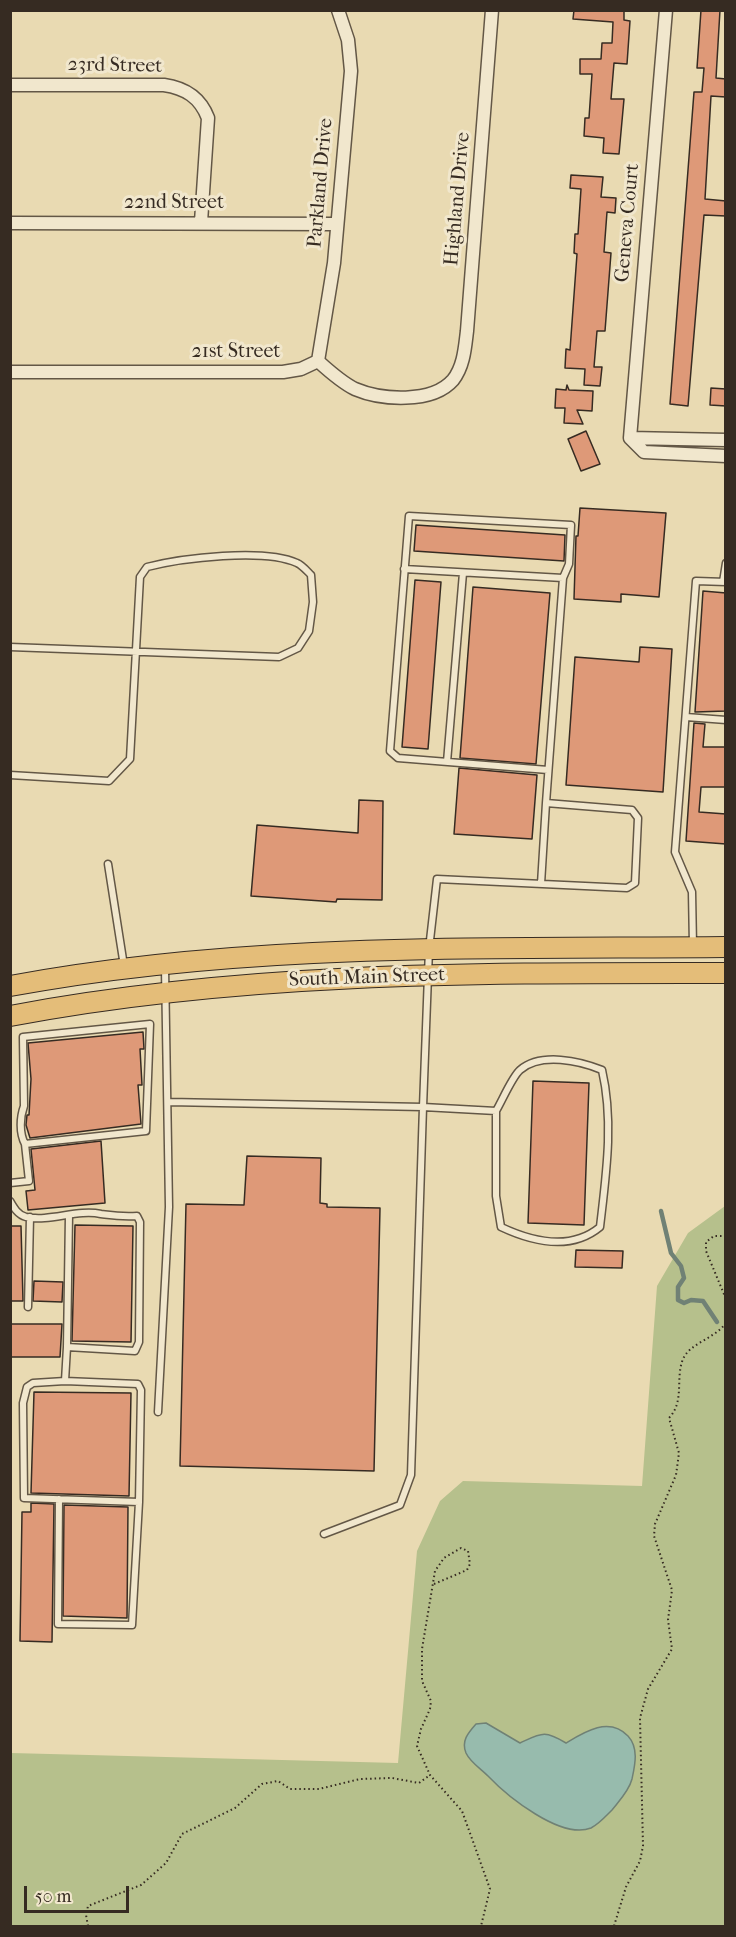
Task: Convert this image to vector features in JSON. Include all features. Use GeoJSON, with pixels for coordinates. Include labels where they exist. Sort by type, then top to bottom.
{"type":"FeatureCollection","features":[{"type":"Feature","properties":{"kind":"highway","name":"South Main Street"},"geometry":{"type":"LineString","coordinates":[[10,986],[165,964],[294,953],[429,949],[726,947]]}},
{"type":"Feature","properties":{"kind":"highway","name":"South Main Street"},"geometry":{"type":"LineString","coordinates":[[10,1016],[166,992],[295,980],[429,975],[726,973]]}},
{"type":"Feature","properties":{"kind":"street","name":"Parkland Drive"},"geometry":{"type":"LineString","coordinates":[[318,361],[334,263],[351,71],[348,40],[338,10]]}},
{"type":"Feature","properties":{"kind":"street","name":"Highland Drive"},"geometry":{"type":"LineString","coordinates":[[318,361],[342,381],[368,393],[390,396],[415,396],[446,386],[455,377],[464,349],[492,10]]}},
{"type":"Feature","properties":{"kind":"street","name":"Geneva Court"},"geometry":{"type":"LineString","coordinates":[[630,438],[666,10]]}},
{"type":"Feature","properties":{"kind":"street","name":"23rd Street"},"geometry":{"type":"LineString","coordinates":[[10,85],[164,85],[180,87],[191,94],[205,110],[208,118],[201,222]]}},
{"type":"Feature","properties":{"kind":"street","name":"22nd Street"},"geometry":{"type":"LineString","coordinates":[[10,223],[337,224]]}},
{"type":"Feature","properties":{"kind":"street","name":"21st Street"},"geometry":{"type":"LineString","coordinates":[[10,372],[283,372],[302,369],[318,361]]}},
{"type":"Feature","properties":{"kind":"street"},"geometry":{"type":"LineString","coordinates":[[630,438],[726,440]]}},
{"type":"Feature","properties":{"kind":"street"},"geometry":{"type":"LineString","coordinates":[[630,438],[644,452],[726,456]]}},
{"type":"Feature","properties":{"kind":"lane"},"geometry":{"type":"LineString","coordinates":[[541,884],[563,578],[569,564],[571,525],[409,516],[390,751],[398,758],[548,770]]}},
{"type":"Feature","properties":{"kind":"lane"},"geometry":{"type":"LineString","coordinates":[[10,647],[137,652],[279,657],[298,648],[309,631],[313,602],[311,574],[298,563],[272,557],[200,557],[147,567],[140,577],[137,652],[130,759],[109,781],[10,775]]}},
{"type":"Feature","properties":{"kind":"lane"},"geometry":{"type":"LineString","coordinates":[[693,947],[692,892],[675,852],[696,581],[724,582],[726,563]]}},
{"type":"Feature","properties":{"kind":"lane"},"geometry":{"type":"LineString","coordinates":[[404,569],[563,578]]}},
{"type":"Feature","properties":{"kind":"lane"},"geometry":{"type":"LineString","coordinates":[[447,762],[463,573]]}},
{"type":"Feature","properties":{"kind":"lane"},"geometry":{"type":"LineString","coordinates":[[686,717],[726,720]]}},
{"type":"Feature","properties":{"kind":"lane"},"geometry":{"type":"LineString","coordinates":[[324,1534],[400,1504],[411,1475],[429,949],[437,879],[627,888],[635,883],[638,818],[632,810],[546,803]]}},
{"type":"Feature","properties":{"kind":"lane"},"geometry":{"type":"LineString","coordinates":[[108,864],[124,969]]}},
{"type":"Feature","properties":{"kind":"lane"},"geometry":{"type":"LineString","coordinates":[[158,1412],[169,1207],[165,964]]}},
{"type":"Feature","properties":{"kind":"lane"},"geometry":{"type":"LineString","coordinates":[[10,1183],[29,1181],[21,1114],[24,1106],[23,1037],[150,1024],[146,1131],[25,1144]]}},
{"type":"Feature","properties":{"kind":"lane"},"geometry":{"type":"LineString","coordinates":[[542,1061],[581,1061],[602,1070],[608,1094],[608,1153],[600,1227],[588,1237],[563,1243],[526,1239],[501,1227],[496,1196],[496,1112],[520,1070],[542,1061]]}},
{"type":"Feature","properties":{"kind":"lane"},"geometry":{"type":"LineString","coordinates":[[168,1102],[423,1107],[496,1112]]}},
{"type":"Feature","properties":{"kind":"lane"},"geometry":{"type":"LineString","coordinates":[[10,1201],[15,1211],[30,1217],[101,1214],[111,1218],[137,1216],[140,1222],[140,1342],[135,1351],[67,1347]]}},
{"type":"Feature","properties":{"kind":"lane"},"geometry":{"type":"LineString","coordinates":[[66,1381],[69,1215]]}},
{"type":"Feature","properties":{"kind":"lane"},"geometry":{"type":"LineString","coordinates":[[28,1307],[30,1217]]}},
{"type":"Feature","properties":{"kind":"lane"},"geometry":{"type":"LineString","coordinates":[[59,1499],[58,1624],[132,1625],[139,1502],[141,1390],[138,1384],[66,1381],[33,1383],[27,1387],[23,1403],[24,1498],[59,1499],[139,1502]]}},
{"type":"Feature","properties":{"kind":"path"},"geometry":{"type":"LineString","coordinates":[[726,1236],[714,1236],[706,1242],[706,1251],[726,1299]]}},
{"type":"Feature","properties":{"kind":"path"},"geometry":{"type":"LineString","coordinates":[[614,1926],[626,1887],[640,1861],[643,1846],[640,1718],[643,1702],[648,1689],[672,1649],[668,1620],[672,1590],[654,1536],[655,1524],[676,1475],[679,1453],[669,1418],[675,1411],[679,1398],[680,1372],[684,1357],[693,1346],[717,1334],[726,1323]]}},
{"type":"Feature","properties":{"kind":"path"},"geometry":{"type":"LineString","coordinates":[[434,1584],[467,1570],[470,1564],[468,1551],[461,1548],[444,1558],[435,1571],[422,1648],[422,1681],[431,1701],[417,1746],[430,1775],[462,1810],[490,1889],[481,1926]]}},
{"type":"Feature","properties":{"kind":"path"},"geometry":{"type":"LineString","coordinates":[[88,1926],[86,1915],[88,1906],[141,1885],[166,1863],[182,1834],[235,1808],[262,1784],[278,1781],[290,1789],[319,1789],[360,1779],[392,1778],[419,1783],[430,1775]]}},
{"type":"Feature","properties":{"kind":"green space"},"geometry":{"type":"Polygon","coordinates":[[[725,1206],[725,1926],[11,1926],[11,1753],[398,1763],[417,1551],[440,1501],[463,1481],[642,1486],[657,1286],[688,1233],[725,1206]]]}},
{"type":"Feature","properties":{"kind":"shaded area"},"geometry":{"type":"Polygon","coordinates":[[[486,1723],[520,1743],[543,1734],[566,1743],[597,1728],[613,1727],[621,1730],[628,1736],[635,1751],[631,1783],[612,1810],[591,1828],[579,1830],[565,1828],[550,1822],[508,1794],[468,1756],[464,1745],[466,1737],[476,1724],[486,1723]]]}},
{"type":"Feature","properties":{"kind":"building"},"geometry":{"type":"Polygon","coordinates":[[[574,10],[624,10],[624,20],[630,21],[627,64],[614,63],[611,99],[624,99],[619,154],[603,153],[604,138],[584,136],[585,118],[589,118],[592,74],[580,74],[580,59],[601,59],[602,43],[612,43],[613,22],[573,19],[574,10]]]}},
{"type":"Feature","properties":{"kind":"building"},"geometry":{"type":"Polygon","coordinates":[[[701,10],[720,10],[716,78],[726,79],[726,97],[711,96],[705,199],[726,201],[726,216],[704,215],[688,406],[670,404],[694,92],[702,92],[704,68],[697,68],[701,10]]]}},
{"type":"Feature","properties":{"kind":"building"},"geometry":{"type":"Polygon","coordinates":[[[571,175],[603,177],[601,197],[616,198],[615,213],[607,212],[604,252],[611,253],[605,331],[597,331],[594,367],[602,367],[600,386],[584,385],[585,369],[565,368],[566,349],[570,350],[577,254],[574,253],[575,234],[578,234],[581,189],[570,188],[571,175]]]}},
{"type":"Feature","properties":{"kind":"building"},"geometry":{"type":"Polygon","coordinates":[[[567,385],[569,390],[593,391],[592,411],[577,410],[583,424],[564,423],[565,408],[555,408],[556,389],[566,390],[567,385]]]}},
{"type":"Feature","properties":{"kind":"building"},"geometry":{"type":"Polygon","coordinates":[[[711,388],[726,389],[726,406],[710,405],[711,388]]]}},
{"type":"Feature","properties":{"kind":"building"},"geometry":{"type":"Polygon","coordinates":[[[586,431],[600,464],[581,471],[568,439],[586,431]]]}},
{"type":"Feature","properties":{"kind":"building"},"geometry":{"type":"Polygon","coordinates":[[[580,508],[666,513],[659,597],[621,594],[621,602],[574,599],[576,536],[578,536],[580,508]]]}},
{"type":"Feature","properties":{"kind":"building"},"geometry":{"type":"Polygon","coordinates":[[[416,525],[565,535],[564,561],[414,551],[416,525]]]}},
{"type":"Feature","properties":{"kind":"building"},"geometry":{"type":"Polygon","coordinates":[[[415,580],[441,582],[428,749],[402,747],[415,580]]]}},
{"type":"Feature","properties":{"kind":"building"},"geometry":{"type":"Polygon","coordinates":[[[473,587],[550,593],[536,764],[460,758],[473,587]]]}},
{"type":"Feature","properties":{"kind":"building"},"geometry":{"type":"Polygon","coordinates":[[[703,591],[726,593],[726,711],[695,712],[703,591]]]}},
{"type":"Feature","properties":{"kind":"building"},"geometry":{"type":"Polygon","coordinates":[[[640,647],[672,649],[663,792],[566,785],[575,657],[639,662],[640,647]]]}},
{"type":"Feature","properties":{"kind":"building"},"geometry":{"type":"Polygon","coordinates":[[[694,723],[705,724],[703,747],[726,747],[726,787],[701,787],[699,812],[726,814],[726,844],[686,841],[694,723]]]}},
{"type":"Feature","properties":{"kind":"building"},"geometry":{"type":"Polygon","coordinates":[[[459,768],[537,775],[532,839],[454,834],[459,768]]]}},
{"type":"Feature","properties":{"kind":"building"},"geometry":{"type":"Polygon","coordinates":[[[359,800],[383,801],[382,900],[337,899],[336,902],[251,896],[257,825],[358,833],[359,800]]]}},
{"type":"Feature","properties":{"kind":"building"},"geometry":{"type":"Polygon","coordinates":[[[143,1032],[144,1049],[140,1049],[142,1085],[138,1085],[141,1124],[30,1138],[26,1125],[27,1115],[29,1115],[31,1079],[28,1043],[143,1032]]]}},
{"type":"Feature","properties":{"kind":"building"},"geometry":{"type":"Polygon","coordinates":[[[533,1081],[589,1083],[584,1225],[528,1223],[533,1081]]]}},
{"type":"Feature","properties":{"kind":"building"},"geometry":{"type":"Polygon","coordinates":[[[101,1141],[105,1203],[28,1210],[26,1191],[35,1190],[31,1149],[101,1141]]]}},
{"type":"Feature","properties":{"kind":"building"},"geometry":{"type":"Polygon","coordinates":[[[247,1156],[321,1158],[320,1203],[327,1204],[327,1207],[380,1208],[374,1471],[180,1466],[186,1204],[244,1205],[247,1156]]]}},
{"type":"Feature","properties":{"kind":"building"},"geometry":{"type":"Polygon","coordinates":[[[75,1225],[133,1226],[131,1342],[72,1341],[75,1225]]]}},
{"type":"Feature","properties":{"kind":"building"},"geometry":{"type":"Polygon","coordinates":[[[10,1226],[21,1226],[23,1301],[10,1301],[10,1226]]]}},
{"type":"Feature","properties":{"kind":"building"},"geometry":{"type":"Polygon","coordinates":[[[576,1250],[623,1251],[622,1268],[575,1267],[576,1250]]]}},
{"type":"Feature","properties":{"kind":"building"},"geometry":{"type":"Polygon","coordinates":[[[34,1281],[63,1282],[62,1302],[33,1301],[34,1281]]]}},
{"type":"Feature","properties":{"kind":"building"},"geometry":{"type":"Polygon","coordinates":[[[10,1324],[62,1324],[60,1357],[10,1357],[10,1324]]]}},
{"type":"Feature","properties":{"kind":"building"},"geometry":{"type":"Polygon","coordinates":[[[34,1392],[131,1393],[129,1496],[31,1493],[34,1392]]]}},
{"type":"Feature","properties":{"kind":"building"},"geometry":{"type":"Polygon","coordinates":[[[31,1503],[54,1504],[52,1642],[20,1641],[22,1512],[31,1512],[31,1503]]]}},
{"type":"Feature","properties":{"kind":"building"},"geometry":{"type":"Polygon","coordinates":[[[64,1505],[128,1507],[127,1618],[63,1616],[64,1505]]]}},
{"type":"Feature","properties":{"kind":"waterway"},"geometry":{"type":"LineString","coordinates":[[661,1211],[671,1253],[681,1266],[684,1278],[678,1287],[678,1300],[684,1303],[691,1300],[703,1301],[717,1322]]}}]}
